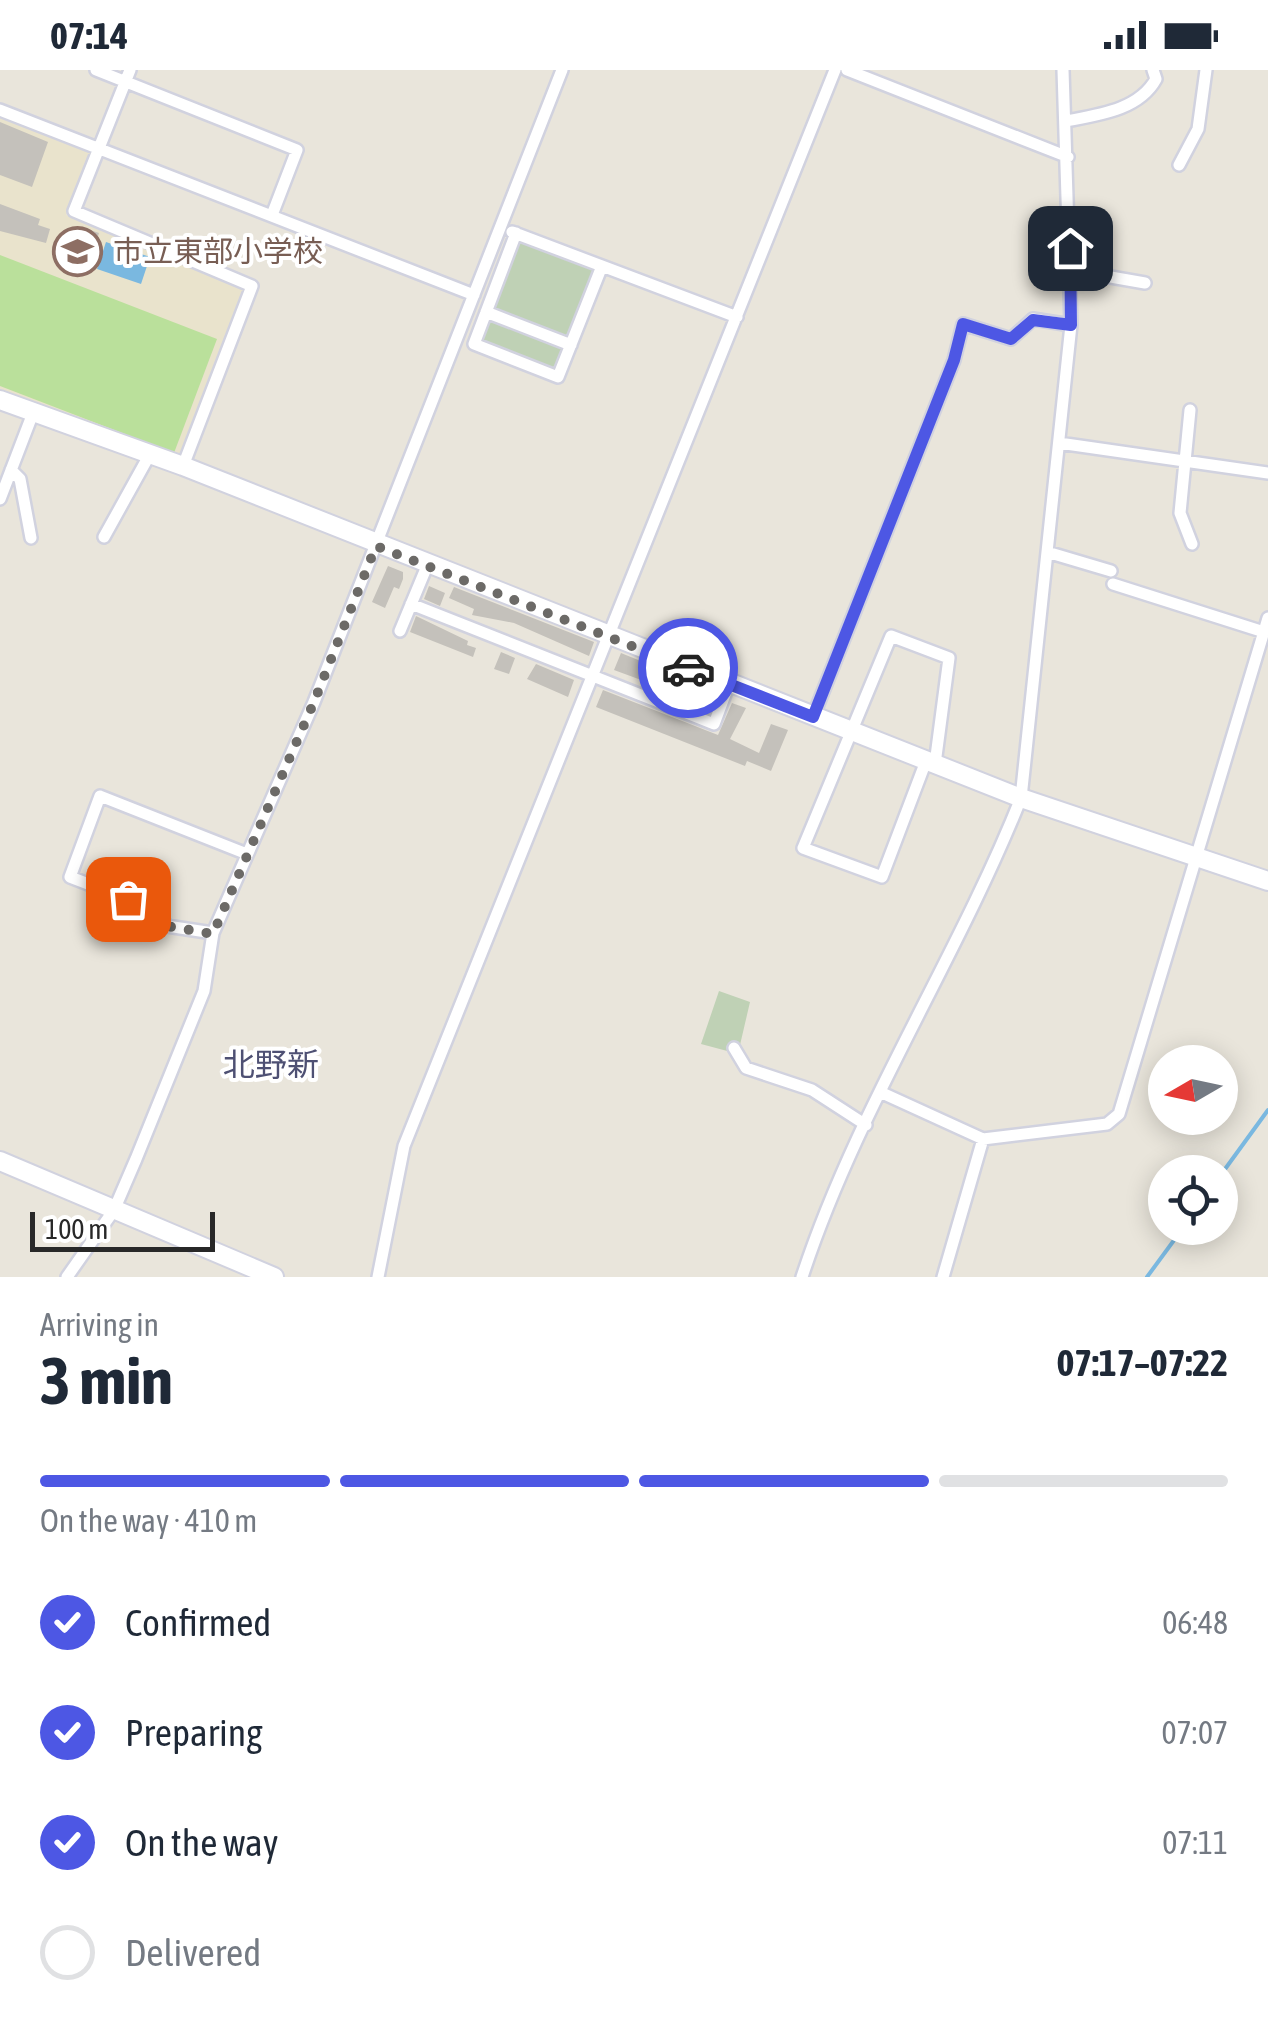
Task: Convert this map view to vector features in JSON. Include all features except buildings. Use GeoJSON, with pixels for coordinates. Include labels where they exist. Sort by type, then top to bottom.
{"type":"FeatureCollection","features":[{"type":"Feature","properties":{"kind":"street"},"geometry":{"type":"LineString","coordinates":[[96,70],[128,76],[297,150],[272,215]]}},
{"type":"Feature","properties":{"kind":"street"},"geometry":{"type":"LineString","coordinates":[[67,1277],[114,1210],[204,992],[213,934],[376,546],[562,70]]}},
{"type":"Feature","properties":{"kind":"street"},"geometry":{"type":"LineString","coordinates":[[378,1277],[404,1146],[834,70]]}},
{"type":"Feature","properties":{"kind":"street"},"geometry":{"type":"LineString","coordinates":[[848,70],[1068,156]]}},
{"type":"Feature","properties":{"kind":"street"},"geometry":{"type":"LineString","coordinates":[[802,1277],[816,1233],[899,1046],[1000,852],[1022,798],[1071,325],[1064,70]]}},
{"type":"Feature","properties":{"kind":"street"},"geometry":{"type":"LineString","coordinates":[[1066,121],[1109,113],[1148,93],[1156,79],[1153,70]]}},
{"type":"Feature","properties":{"kind":"street"},"geometry":{"type":"LineString","coordinates":[[1179,165],[1198,129],[1206,70]]}},
{"type":"Feature","properties":{"kind":"street"},"geometry":{"type":"LineString","coordinates":[[128,76],[74,211],[252,286],[182,466]]}},
{"type":"Feature","properties":{"kind":"street"},"geometry":{"type":"LineString","coordinates":[[0,110],[474,295]]}},
{"type":"Feature","properties":{"kind":"street"},"geometry":{"type":"LineString","coordinates":[[502,228],[737,317]]}},
{"type":"Feature","properties":{"kind":"street"},"geometry":{"type":"LineString","coordinates":[[516,233],[474,344],[558,377],[602,266]]}},
{"type":"Feature","properties":{"kind":"street"},"geometry":{"type":"LineString","coordinates":[[1070,278],[1106,276],[1146,283]]}},
{"type":"Feature","properties":{"kind":"street"},"geometry":{"type":"LineString","coordinates":[[486,312],[571,345]]}},
{"type":"Feature","properties":{"kind":"street"},"geometry":{"type":"LineString","coordinates":[[813,717],[954,360],[963,324],[1011,339],[1033,320],[1071,325]]}},
{"type":"Feature","properties":{"kind":"street"},"geometry":{"type":"LineString","coordinates":[[0,400],[182,466],[376,546],[1022,798],[1268,881]]}},
{"type":"Feature","properties":{"kind":"street"},"geometry":{"type":"LineString","coordinates":[[1190,410],[1180,512],[1192,544]]}},
{"type":"Feature","properties":{"kind":"street"},"geometry":{"type":"LineString","coordinates":[[0,499],[33,413]]}},
{"type":"Feature","properties":{"kind":"street"},"geometry":{"type":"LineString","coordinates":[[1059,442],[1268,473]]}},
{"type":"Feature","properties":{"kind":"street"},"geometry":{"type":"LineString","coordinates":[[104,538],[150,454]]}},
{"type":"Feature","properties":{"kind":"street"},"geometry":{"type":"LineString","coordinates":[[11,470],[20,480],[31,538]]}},
{"type":"Feature","properties":{"kind":"street"},"geometry":{"type":"LineString","coordinates":[[1047,552],[1264,632]]}},
{"type":"Feature","properties":{"kind":"street"},"geometry":{"type":"LineString","coordinates":[[400,631],[427,566]]}},
{"type":"Feature","properties":{"kind":"street"},"geometry":{"type":"LineString","coordinates":[[410,604],[714,724],[729,684]]}},
{"type":"Feature","properties":{"kind":"street"},"geometry":{"type":"LineString","coordinates":[[880,1092],[983,1139],[1107,1124],[1118,1114],[1268,618]]}},
{"type":"Feature","properties":{"kind":"street"},"geometry":{"type":"LineString","coordinates":[[892,636],[948,658],[930,763],[882,877],[803,848],[892,636]]}},
{"type":"Feature","properties":{"kind":"street"},"geometry":{"type":"LineString","coordinates":[[213,934],[166,926],[156,910],[70,877],[100,796],[246,854]]}},
{"type":"Feature","properties":{"kind":"street"},"geometry":{"type":"LineString","coordinates":[[734,1048],[746,1068],[812,1090],[866,1124]]}},
{"type":"Feature","properties":{"kind":"street"},"geometry":{"type":"LineString","coordinates":[[943,1277],[983,1139]]}},
{"type":"Feature","properties":{"kind":"street"},"geometry":{"type":"LineString","coordinates":[[0,1162],[274,1277]]}},
{"type":"Feature","properties":{"kind":"shaded area","name":"市立東部小学校"},"geometry":{"type":"Polygon","coordinates":[[[0,114],[93,150],[66,215],[245,290],[178,462],[0,393],[0,114]]]}},
{"type":"Feature","properties":{"kind":"green space"},"geometry":{"type":"Polygon","coordinates":[[[511,237],[607,273],[562,383],[470,346],[511,237]]]}},
{"type":"Feature","properties":{"kind":"green space"},"geometry":{"type":"Polygon","coordinates":[[[0,255],[217,339],[174,453],[0,386],[0,255]]]}},
{"type":"Feature","properties":{"kind":"green space"},"geometry":{"type":"Polygon","coordinates":[[[719,991],[750,1002],[740,1045],[731,1052],[701,1044],[719,991]]]}},
{"type":"Feature","properties":{"kind":"water"},"geometry":{"type":"Polygon","coordinates":[[[106,242],[150,257],[141,284],[97,269],[106,242]]]}},
{"type":"Feature","properties":{"kind":"waterway"},"geometry":{"type":"LineString","coordinates":[[1235,1155],[1268,1110]]}},
{"type":"Feature","properties":{"kind":"waterway"},"geometry":{"type":"LineString","coordinates":[[1147,1277],[1171,1245]]}},
{"type":"Feature","properties":{"kind":"way so far"},"geometry":{"type":"LineString","coordinates":[[128,899],[156,910],[166,926],[213,934],[314,702],[376,546],[688,668]]}},
{"type":"Feature","properties":{"kind":"place","name":"市立東部小学校"},"geometry":{"type":"Point","coordinates":[78,252]}},
{"type":"Feature","properties":{"kind":"district","name":"北野新"},"geometry":{"type":"Point","coordinates":[271,1065]}},
{"type":"Feature","properties":{"kind":"route"},"geometry":{"type":"LineString","coordinates":[[688,668],[813,717],[954,360],[963,324],[1011,339],[1033,320],[1071,325],[1070,248]]}}]}
